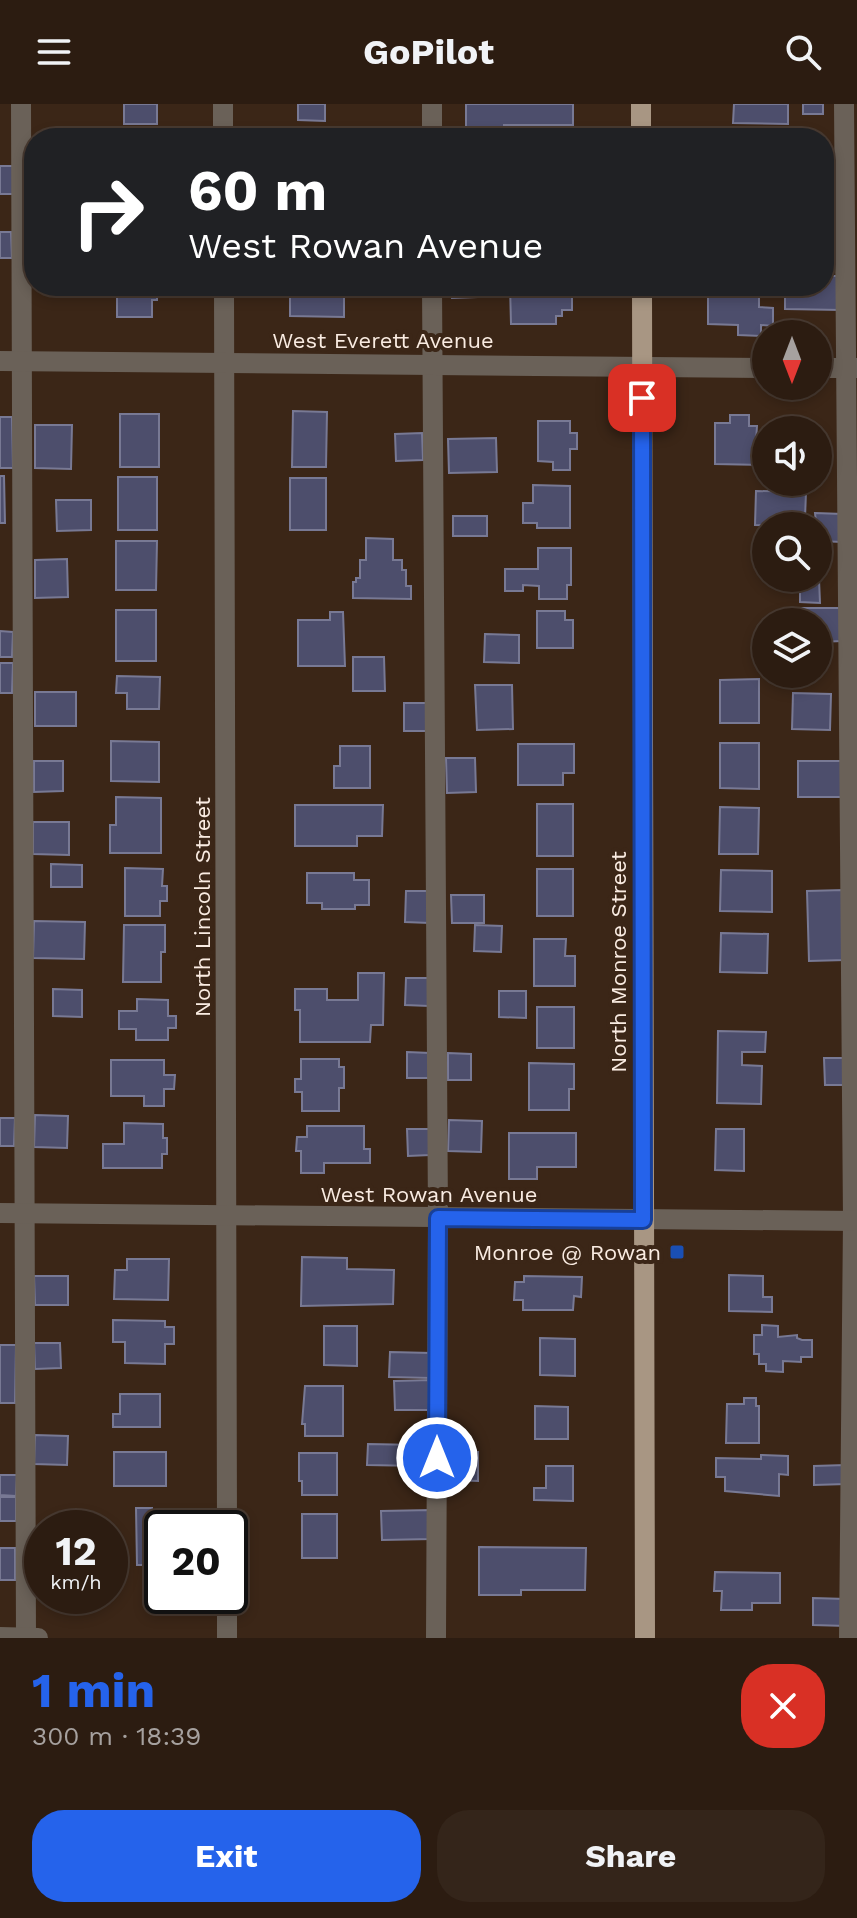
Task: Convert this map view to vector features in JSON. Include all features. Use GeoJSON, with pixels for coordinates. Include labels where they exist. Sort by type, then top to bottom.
{"type":"FeatureCollection","features":[{"type":"Feature","properties":{"kind":"main road"},"geometry":{"type":"LineString","coordinates":[[641,104],[641,128]]}},
{"type":"Feature","properties":{"kind":"main road","name":"North Monroe Street"},"geometry":{"type":"LineString","coordinates":[[642,296],[645,1638]]}},
{"type":"Feature","properties":{"kind":"street"},"geometry":{"type":"LineString","coordinates":[[21,104],[26,1638]]}},
{"type":"Feature","properties":{"kind":"street"},"geometry":{"type":"LineString","coordinates":[[223,104],[223,128]]}},
{"type":"Feature","properties":{"kind":"street"},"geometry":{"type":"LineString","coordinates":[[432,104],[432,128]]}},
{"type":"Feature","properties":{"kind":"street"},"geometry":{"type":"LineString","coordinates":[[844,104],[851,368],[855,1220],[849,1638]]}},
{"type":"Feature","properties":{"kind":"street","name":"North Lincoln Street"},"geometry":{"type":"LineString","coordinates":[[224,296],[227,1510]]}},
{"type":"Feature","properties":{"kind":"street"},"geometry":{"type":"LineString","coordinates":[[432,296],[438,1218],[436,1638]]}},
{"type":"Feature","properties":{"kind":"street","name":"West Everett Avenue"},"geometry":{"type":"LineString","coordinates":[[0,361],[752,368]]}},
{"type":"Feature","properties":{"kind":"street","name":"West Rowan Avenue"},"geometry":{"type":"LineString","coordinates":[[0,1213],[855,1220]]}},
{"type":"Feature","properties":{"kind":"street"},"geometry":{"type":"LineString","coordinates":[[227,1614],[227,1638]]}},
{"type":"Feature","properties":{"kind":"street"},"geometry":{"type":"LineString","coordinates":[[0,1637],[38,1638]]}},
{"type":"Feature","properties":{"kind":"building"},"geometry":{"type":"Polygon","coordinates":[[[124,104],[157,104],[157,124],[124,124],[124,104]]]}},
{"type":"Feature","properties":{"kind":"building"},"geometry":{"type":"Polygon","coordinates":[[[298,104],[325,104],[325,121],[298,120],[298,104]]]}},
{"type":"Feature","properties":{"kind":"building"},"geometry":{"type":"Polygon","coordinates":[[[466,104],[573,104],[573,125],[466,128],[466,104]]]}},
{"type":"Feature","properties":{"kind":"building"},"geometry":{"type":"Polygon","coordinates":[[[734,104],[788,104],[788,124],[733,123],[734,104]]]}},
{"type":"Feature","properties":{"kind":"building"},"geometry":{"type":"Polygon","coordinates":[[[803,104],[823,104],[823,114],[803,114],[803,104]]]}},
{"type":"Feature","properties":{"kind":"building"},"geometry":{"type":"Polygon","coordinates":[[[0,166],[14,166],[13,194],[0,194],[0,166]]]}},
{"type":"Feature","properties":{"kind":"building"},"geometry":{"type":"Polygon","coordinates":[[[0,232],[11,232],[12,258],[0,258],[0,232]]]}},
{"type":"Feature","properties":{"kind":"building"},"geometry":{"type":"Polygon","coordinates":[[[834,276],[841,276],[841,310],[785,309],[785,296],[834,296],[834,276]]]}},
{"type":"Feature","properties":{"kind":"building"},"geometry":{"type":"Polygon","coordinates":[[[117,296],[157,296],[157,300],[152,300],[152,317],[117,317],[117,296]]]}},
{"type":"Feature","properties":{"kind":"building"},"geometry":{"type":"Polygon","coordinates":[[[290,296],[344,296],[344,317],[290,316],[290,296]]]}},
{"type":"Feature","properties":{"kind":"building"},"geometry":{"type":"Polygon","coordinates":[[[510,296],[572,296],[572,310],[562,310],[562,316],[556,316],[556,324],[511,324],[510,296]]]}},
{"type":"Feature","properties":{"kind":"building"},"geometry":{"type":"Polygon","coordinates":[[[708,296],[759,296],[759,307],[773,308],[773,320],[752,320],[752,336],[738,335],[738,325],[708,324],[708,296]]]}},
{"type":"Feature","properties":{"kind":"building"},"geometry":{"type":"Polygon","coordinates":[[[293,411],[327,412],[326,467],[292,467],[293,411]]]}},
{"type":"Feature","properties":{"kind":"building"},"geometry":{"type":"Polygon","coordinates":[[[120,414],[159,414],[159,467],[120,467],[120,414]]]}},
{"type":"Feature","properties":{"kind":"building"},"geometry":{"type":"Polygon","coordinates":[[[730,415],[749,415],[752,465],[715,464],[715,423],[730,423],[730,415]]]}},
{"type":"Feature","properties":{"kind":"building"},"geometry":{"type":"Polygon","coordinates":[[[0,417],[12,417],[13,468],[0,468],[0,417]]]}},
{"type":"Feature","properties":{"kind":"building"},"geometry":{"type":"Polygon","coordinates":[[[538,421],[570,421],[570,433],[577,433],[577,449],[570,449],[570,470],[553,470],[553,462],[538,461],[538,421]]]}},
{"type":"Feature","properties":{"kind":"building"},"geometry":{"type":"Polygon","coordinates":[[[35,425],[72,425],[71,469],[35,468],[35,425]]]}},
{"type":"Feature","properties":{"kind":"building"},"geometry":{"type":"Polygon","coordinates":[[[422,433],[423,460],[396,461],[395,434],[422,433]]]}},
{"type":"Feature","properties":{"kind":"building"},"geometry":{"type":"Polygon","coordinates":[[[496,438],[497,472],[449,473],[448,439],[496,438]]]}},
{"type":"Feature","properties":{"kind":"building"},"geometry":{"type":"Polygon","coordinates":[[[0,476],[4,476],[5,523],[0,523],[0,476]]]}},
{"type":"Feature","properties":{"kind":"building"},"geometry":{"type":"Polygon","coordinates":[[[118,477],[157,477],[157,530],[118,530],[118,477]]]}},
{"type":"Feature","properties":{"kind":"building"},"geometry":{"type":"Polygon","coordinates":[[[290,478],[326,478],[326,530],[290,530],[290,478]]]}},
{"type":"Feature","properties":{"kind":"building"},"geometry":{"type":"Polygon","coordinates":[[[533,485],[570,486],[570,528],[537,528],[537,523],[523,523],[523,503],[533,503],[533,485]]]}},
{"type":"Feature","properties":{"kind":"building"},"geometry":{"type":"Polygon","coordinates":[[[756,496],[806,496],[805,512],[755,512],[756,496]]]}},
{"type":"Feature","properties":{"kind":"building"},"geometry":{"type":"Polygon","coordinates":[[[56,500],[91,500],[91,530],[57,531],[56,500]]]}},
{"type":"Feature","properties":{"kind":"building"},"geometry":{"type":"Polygon","coordinates":[[[832,514],[843,514],[842,542],[832,542],[832,514]]]}},
{"type":"Feature","properties":{"kind":"building"},"geometry":{"type":"Polygon","coordinates":[[[453,516],[487,516],[487,536],[453,536],[453,516]]]}},
{"type":"Feature","properties":{"kind":"building"},"geometry":{"type":"Polygon","coordinates":[[[366,538],[393,539],[393,560],[402,560],[402,570],[406,570],[406,586],[411,586],[411,599],[353,598],[353,582],[360,578],[360,560],[366,560],[366,538]]]}},
{"type":"Feature","properties":{"kind":"building"},"geometry":{"type":"Polygon","coordinates":[[[116,541],[157,541],[156,590],[116,590],[116,541]]]}},
{"type":"Feature","properties":{"kind":"building"},"geometry":{"type":"Polygon","coordinates":[[[538,548],[571,548],[571,585],[567,585],[567,599],[539,599],[539,586],[523,585],[523,591],[505,591],[505,569],[538,569],[538,548]]]}},
{"type":"Feature","properties":{"kind":"building"},"geometry":{"type":"Polygon","coordinates":[[[67,559],[68,597],[35,598],[35,560],[67,559]]]}},
{"type":"Feature","properties":{"kind":"building"},"geometry":{"type":"Polygon","coordinates":[[[800,592],[820,592],[820,603],[800,602],[800,592]]]}},
{"type":"Feature","properties":{"kind":"building"},"geometry":{"type":"Polygon","coordinates":[[[832,608],[842,608],[842,641],[832,641],[832,608]]]}},
{"type":"Feature","properties":{"kind":"building"},"geometry":{"type":"Polygon","coordinates":[[[116,610],[156,610],[156,661],[116,661],[116,610]]]}},
{"type":"Feature","properties":{"kind":"building"},"geometry":{"type":"Polygon","coordinates":[[[537,611],[565,611],[565,620],[573,620],[573,648],[537,648],[537,611]]]}},
{"type":"Feature","properties":{"kind":"building"},"geometry":{"type":"Polygon","coordinates":[[[330,612],[343,612],[345,666],[298,666],[298,620],[330,620],[330,612]]]}},
{"type":"Feature","properties":{"kind":"building"},"geometry":{"type":"Polygon","coordinates":[[[0,631],[13,632],[12,657],[0,657],[0,631]]]}},
{"type":"Feature","properties":{"kind":"building"},"geometry":{"type":"Polygon","coordinates":[[[485,634],[519,635],[519,663],[484,662],[485,634]]]}},
{"type":"Feature","properties":{"kind":"building"},"geometry":{"type":"Polygon","coordinates":[[[353,657],[384,657],[385,691],[353,691],[353,657]]]}},
{"type":"Feature","properties":{"kind":"building"},"geometry":{"type":"Polygon","coordinates":[[[0,663],[13,663],[12,693],[0,693],[0,663]]]}},
{"type":"Feature","properties":{"kind":"building"},"geometry":{"type":"Polygon","coordinates":[[[117,676],[160,677],[159,709],[127,709],[127,693],[116,693],[117,676]]]}},
{"type":"Feature","properties":{"kind":"building"},"geometry":{"type":"Polygon","coordinates":[[[752,679],[752,688],[759,688],[759,723],[720,723],[720,680],[752,679]]]}},
{"type":"Feature","properties":{"kind":"building"},"geometry":{"type":"Polygon","coordinates":[[[475,685],[512,685],[513,729],[477,730],[475,685]]]}},
{"type":"Feature","properties":{"kind":"building"},"geometry":{"type":"Polygon","coordinates":[[[35,692],[76,692],[76,726],[35,726],[35,692]]]}},
{"type":"Feature","properties":{"kind":"building"},"geometry":{"type":"Polygon","coordinates":[[[793,693],[831,694],[830,730],[792,729],[793,693]]]}},
{"type":"Feature","properties":{"kind":"building"},"geometry":{"type":"Polygon","coordinates":[[[404,703],[430,703],[430,731],[404,731],[404,703]]]}},
{"type":"Feature","properties":{"kind":"building"},"geometry":{"type":"Polygon","coordinates":[[[111,741],[159,742],[159,782],[111,781],[111,741]]]}},
{"type":"Feature","properties":{"kind":"building"},"geometry":{"type":"Polygon","coordinates":[[[720,743],[759,743],[759,789],[720,788],[720,743]]]}},
{"type":"Feature","properties":{"kind":"building"},"geometry":{"type":"Polygon","coordinates":[[[518,744],[574,744],[574,773],[563,773],[563,785],[518,785],[518,744]]]}},
{"type":"Feature","properties":{"kind":"building"},"geometry":{"type":"Polygon","coordinates":[[[340,746],[370,746],[370,788],[334,788],[334,766],[340,766],[340,746]]]}},
{"type":"Feature","properties":{"kind":"building"},"geometry":{"type":"Polygon","coordinates":[[[446,758],[475,758],[476,792],[447,793],[446,758]]]}},
{"type":"Feature","properties":{"kind":"building"},"geometry":{"type":"Polygon","coordinates":[[[34,761],[63,761],[63,791],[34,792],[34,761]]]}},
{"type":"Feature","properties":{"kind":"building"},"geometry":{"type":"Polygon","coordinates":[[[798,761],[843,761],[842,797],[798,797],[798,761]]]}},
{"type":"Feature","properties":{"kind":"building"},"geometry":{"type":"Polygon","coordinates":[[[116,797],[161,798],[161,853],[110,853],[110,825],[116,825],[116,797]]]}},
{"type":"Feature","properties":{"kind":"building"},"geometry":{"type":"Polygon","coordinates":[[[537,804],[573,804],[573,856],[537,856],[537,804]]]}},
{"type":"Feature","properties":{"kind":"building"},"geometry":{"type":"Polygon","coordinates":[[[295,805],[383,805],[382,836],[357,836],[357,846],[295,846],[295,805]]]}},
{"type":"Feature","properties":{"kind":"building"},"geometry":{"type":"Polygon","coordinates":[[[720,807],[759,808],[758,854],[719,854],[720,807]]]}},
{"type":"Feature","properties":{"kind":"building"},"geometry":{"type":"Polygon","coordinates":[[[33,822],[69,822],[69,855],[33,854],[33,822]]]}},
{"type":"Feature","properties":{"kind":"building"},"geometry":{"type":"Polygon","coordinates":[[[51,864],[82,865],[82,887],[51,887],[51,864]]]}},
{"type":"Feature","properties":{"kind":"building"},"geometry":{"type":"Polygon","coordinates":[[[125,868],[163,869],[162,886],[167,886],[167,901],[160,901],[160,916],[125,916],[125,868]]]}},
{"type":"Feature","properties":{"kind":"building"},"geometry":{"type":"Polygon","coordinates":[[[537,869],[573,869],[573,916],[537,916],[537,869]]]}},
{"type":"Feature","properties":{"kind":"building"},"geometry":{"type":"Polygon","coordinates":[[[721,870],[772,871],[772,912],[720,911],[721,870]]]}},
{"type":"Feature","properties":{"kind":"building"},"geometry":{"type":"Polygon","coordinates":[[[307,873],[354,873],[354,880],[369,880],[369,905],[355,905],[355,909],[322,909],[322,903],[307,903],[307,873]]]}},
{"type":"Feature","properties":{"kind":"building"},"geometry":{"type":"Polygon","coordinates":[[[843,890],[845,960],[809,961],[807,891],[843,890]]]}},
{"type":"Feature","properties":{"kind":"building"},"geometry":{"type":"Polygon","coordinates":[[[406,891],[429,891],[429,923],[405,922],[406,891]]]}},
{"type":"Feature","properties":{"kind":"building"},"geometry":{"type":"Polygon","coordinates":[[[451,895],[484,895],[484,923],[452,923],[451,895]]]}},
{"type":"Feature","properties":{"kind":"building"},"geometry":{"type":"Polygon","coordinates":[[[34,921],[85,922],[84,959],[33,958],[34,921]]]}},
{"type":"Feature","properties":{"kind":"building"},"geometry":{"type":"Polygon","coordinates":[[[124,925],[165,925],[161,982],[123,982],[124,925]]]}},
{"type":"Feature","properties":{"kind":"building"},"geometry":{"type":"Polygon","coordinates":[[[475,925],[502,926],[501,952],[474,951],[475,925]]]}},
{"type":"Feature","properties":{"kind":"building"},"geometry":{"type":"Polygon","coordinates":[[[721,933],[768,934],[767,973],[720,972],[721,933]]]}},
{"type":"Feature","properties":{"kind":"building"},"geometry":{"type":"Polygon","coordinates":[[[534,939],[566,939],[565,956],[575,956],[575,986],[534,986],[534,939]]]}},
{"type":"Feature","properties":{"kind":"building"},"geometry":{"type":"Polygon","coordinates":[[[358,973],[384,973],[383,1025],[371,1025],[370,1042],[300,1042],[300,1010],[295,1010],[295,989],[327,989],[327,1000],[358,1000],[358,973]]]}},
{"type":"Feature","properties":{"kind":"building"},"geometry":{"type":"Polygon","coordinates":[[[406,978],[430,978],[429,1006],[405,1005],[406,978]]]}},
{"type":"Feature","properties":{"kind":"building"},"geometry":{"type":"Polygon","coordinates":[[[53,989],[82,990],[82,1017],[53,1016],[53,989]]]}},
{"type":"Feature","properties":{"kind":"building"},"geometry":{"type":"Polygon","coordinates":[[[499,991],[526,991],[526,1018],[499,1017],[499,991]]]}},
{"type":"Feature","properties":{"kind":"building"},"geometry":{"type":"Polygon","coordinates":[[[137,999],[168,1000],[168,1016],[176,1016],[176,1028],[168,1028],[168,1040],[136,1040],[136,1029],[119,1029],[119,1011],[137,1011],[137,999]]]}},
{"type":"Feature","properties":{"kind":"building"},"geometry":{"type":"Polygon","coordinates":[[[537,1007],[574,1007],[574,1048],[537,1048],[537,1007]]]}},
{"type":"Feature","properties":{"kind":"building"},"geometry":{"type":"Polygon","coordinates":[[[718,1031],[766,1032],[765,1052],[742,1052],[742,1065],[762,1066],[761,1104],[717,1103],[718,1031]]]}},
{"type":"Feature","properties":{"kind":"building"},"geometry":{"type":"Polygon","coordinates":[[[407,1052],[430,1053],[430,1078],[407,1078],[407,1052]]]}},
{"type":"Feature","properties":{"kind":"building"},"geometry":{"type":"Polygon","coordinates":[[[448,1053],[471,1054],[471,1080],[448,1080],[448,1053]]]}},
{"type":"Feature","properties":{"kind":"building"},"geometry":{"type":"Polygon","coordinates":[[[824,1058],[844,1058],[845,1085],[825,1085],[824,1058]]]}},
{"type":"Feature","properties":{"kind":"building"},"geometry":{"type":"Polygon","coordinates":[[[301,1059],[339,1059],[339,1067],[344,1067],[344,1088],[339,1088],[339,1111],[302,1111],[302,1092],[295,1092],[295,1079],[301,1079],[301,1059]]]}},
{"type":"Feature","properties":{"kind":"building"},"geometry":{"type":"Polygon","coordinates":[[[111,1060],[164,1060],[164,1075],[175,1075],[174,1089],[164,1089],[164,1106],[144,1106],[144,1096],[111,1096],[111,1060]]]}},
{"type":"Feature","properties":{"kind":"building"},"geometry":{"type":"Polygon","coordinates":[[[529,1063],[574,1064],[574,1089],[569,1089],[569,1110],[529,1110],[529,1063]]]}},
{"type":"Feature","properties":{"kind":"building"},"geometry":{"type":"Polygon","coordinates":[[[35,1115],[68,1116],[67,1148],[34,1147],[35,1115]]]}},
{"type":"Feature","properties":{"kind":"building"},"geometry":{"type":"Polygon","coordinates":[[[0,1118],[15,1118],[14,1146],[0,1146],[0,1118]]]}},
{"type":"Feature","properties":{"kind":"building"},"geometry":{"type":"Polygon","coordinates":[[[449,1120],[482,1121],[481,1152],[448,1151],[449,1120]]]}},
{"type":"Feature","properties":{"kind":"building"},"geometry":{"type":"Polygon","coordinates":[[[124,1123],[163,1124],[167,1154],[162,1154],[162,1168],[103,1168],[103,1144],[124,1144],[124,1123]]]}},
{"type":"Feature","properties":{"kind":"building"},"geometry":{"type":"Polygon","coordinates":[[[307,1126],[364,1126],[364,1149],[370,1149],[370,1163],[324,1163],[324,1173],[301,1173],[301,1151],[296,1151],[297,1137],[307,1137],[307,1126]]]}},
{"type":"Feature","properties":{"kind":"building"},"geometry":{"type":"Polygon","coordinates":[[[407,1129],[430,1129],[430,1155],[408,1156],[407,1129]]]}},
{"type":"Feature","properties":{"kind":"building"},"geometry":{"type":"Polygon","coordinates":[[[716,1129],[744,1129],[744,1171],[715,1170],[716,1129]]]}},
{"type":"Feature","properties":{"kind":"building"},"geometry":{"type":"Polygon","coordinates":[[[509,1133],[576,1133],[576,1167],[537,1167],[537,1179],[509,1179],[509,1133]]]}},
{"type":"Feature","properties":{"kind":"building"},"geometry":{"type":"Polygon","coordinates":[[[302,1257],[347,1258],[347,1269],[394,1270],[393,1304],[301,1306],[302,1257]]]}},
{"type":"Feature","properties":{"kind":"building"},"geometry":{"type":"Polygon","coordinates":[[[127,1259],[169,1259],[168,1300],[114,1299],[115,1270],[127,1270],[127,1259]]]}},
{"type":"Feature","properties":{"kind":"building"},"geometry":{"type":"Polygon","coordinates":[[[729,1275],[763,1276],[763,1297],[772,1297],[772,1312],[729,1311],[729,1275]]]}},
{"type":"Feature","properties":{"kind":"building"},"geometry":{"type":"Polygon","coordinates":[[[34,1276],[68,1276],[68,1305],[35,1305],[34,1276]]]}},
{"type":"Feature","properties":{"kind":"building"},"geometry":{"type":"Polygon","coordinates":[[[524,1276],[582,1277],[581,1297],[574,1296],[573,1310],[523,1310],[523,1300],[514,1300],[515,1282],[524,1282],[524,1276]]]}},
{"type":"Feature","properties":{"kind":"building"},"geometry":{"type":"Polygon","coordinates":[[[113,1320],[165,1321],[165,1327],[174,1327],[174,1344],[165,1344],[165,1364],[125,1363],[125,1342],[113,1342],[113,1320]]]}},
{"type":"Feature","properties":{"kind":"building"},"geometry":{"type":"Polygon","coordinates":[[[762,1325],[778,1326],[778,1337],[797,1335],[802,1340],[812,1340],[812,1357],[801,1357],[801,1362],[783,1361],[783,1372],[766,1371],[766,1364],[759,1364],[759,1354],[754,1354],[754,1335],[762,1335],[762,1325]]]}},
{"type":"Feature","properties":{"kind":"building"},"geometry":{"type":"Polygon","coordinates":[[[324,1326],[357,1326],[357,1366],[324,1365],[324,1326]]]}},
{"type":"Feature","properties":{"kind":"building"},"geometry":{"type":"Polygon","coordinates":[[[540,1338],[575,1339],[575,1376],[540,1375],[540,1338]]]}},
{"type":"Feature","properties":{"kind":"building"},"geometry":{"type":"Polygon","coordinates":[[[34,1343],[60,1343],[61,1368],[35,1369],[34,1343]]]}},
{"type":"Feature","properties":{"kind":"building"},"geometry":{"type":"Polygon","coordinates":[[[0,1345],[16,1345],[15,1403],[0,1403],[0,1345]]]}},
{"type":"Feature","properties":{"kind":"building"},"geometry":{"type":"Polygon","coordinates":[[[390,1352],[431,1353],[430,1378],[389,1377],[390,1352]]]}},
{"type":"Feature","properties":{"kind":"building"},"geometry":{"type":"Polygon","coordinates":[[[431,1380],[431,1410],[395,1410],[394,1381],[431,1380]]]}},
{"type":"Feature","properties":{"kind":"building"},"geometry":{"type":"Polygon","coordinates":[[[305,1386],[343,1386],[343,1436],[305,1436],[305,1424],[302,1424],[305,1386]]]}},
{"type":"Feature","properties":{"kind":"building"},"geometry":{"type":"Polygon","coordinates":[[[120,1394],[160,1394],[160,1427],[113,1427],[113,1414],[120,1414],[120,1394]]]}},
{"type":"Feature","properties":{"kind":"building"},"geometry":{"type":"Polygon","coordinates":[[[744,1398],[756,1398],[756,1406],[759,1406],[759,1443],[726,1443],[727,1404],[744,1404],[744,1398]]]}},
{"type":"Feature","properties":{"kind":"building"},"geometry":{"type":"Polygon","coordinates":[[[535,1406],[568,1407],[568,1439],[535,1439],[535,1406]]]}},
{"type":"Feature","properties":{"kind":"building"},"geometry":{"type":"Polygon","coordinates":[[[35,1435],[68,1436],[67,1465],[34,1464],[35,1435]]]}},
{"type":"Feature","properties":{"kind":"building"},"geometry":{"type":"Polygon","coordinates":[[[368,1444],[419,1445],[419,1466],[367,1465],[368,1444]]]}},
{"type":"Feature","properties":{"kind":"building"},"geometry":{"type":"Polygon","coordinates":[[[114,1452],[166,1452],[166,1486],[114,1486],[114,1452]]]}},
{"type":"Feature","properties":{"kind":"building"},"geometry":{"type":"Polygon","coordinates":[[[452,1452],[478,1452],[478,1481],[451,1480],[452,1452]]]}},
{"type":"Feature","properties":{"kind":"building"},"geometry":{"type":"Polygon","coordinates":[[[299,1453],[337,1453],[337,1495],[302,1495],[299,1453]]]}},
{"type":"Feature","properties":{"kind":"building"},"geometry":{"type":"Polygon","coordinates":[[[761,1455],[788,1456],[788,1475],[779,1474],[779,1496],[725,1491],[725,1477],[716,1477],[716,1458],[761,1459],[761,1455]]]}},
{"type":"Feature","properties":{"kind":"building"},"geometry":{"type":"Polygon","coordinates":[[[845,1465],[846,1484],[814,1485],[814,1466],[845,1465]]]}},
{"type":"Feature","properties":{"kind":"building"},"geometry":{"type":"Polygon","coordinates":[[[546,1466],[573,1466],[573,1501],[534,1500],[534,1488],[546,1488],[546,1466]]]}},
{"type":"Feature","properties":{"kind":"building"},"geometry":{"type":"Polygon","coordinates":[[[0,1475],[17,1475],[16,1496],[0,1495],[0,1475]]]}},
{"type":"Feature","properties":{"kind":"building"},"geometry":{"type":"Polygon","coordinates":[[[0,1497],[16,1497],[16,1521],[0,1521],[0,1497]]]}},
{"type":"Feature","properties":{"kind":"building"},"geometry":{"type":"Polygon","coordinates":[[[136,1508],[152,1508],[144,1510],[144,1565],[137,1565],[136,1508]]]}},
{"type":"Feature","properties":{"kind":"building"},"geometry":{"type":"Polygon","coordinates":[[[431,1510],[432,1539],[382,1540],[381,1511],[431,1510]]]}},
{"type":"Feature","properties":{"kind":"building"},"geometry":{"type":"Polygon","coordinates":[[[302,1514],[337,1514],[337,1558],[302,1558],[302,1514]]]}},
{"type":"Feature","properties":{"kind":"building"},"geometry":{"type":"Polygon","coordinates":[[[479,1547],[586,1548],[585,1590],[521,1590],[521,1595],[479,1595],[479,1547]]]}},
{"type":"Feature","properties":{"kind":"building"},"geometry":{"type":"Polygon","coordinates":[[[0,1548],[15,1548],[15,1580],[0,1580],[0,1548]]]}},
{"type":"Feature","properties":{"kind":"building"},"geometry":{"type":"Polygon","coordinates":[[[715,1572],[780,1573],[780,1603],[752,1603],[752,1610],[721,1610],[722,1591],[714,1591],[715,1572]]]}},
{"type":"Feature","properties":{"kind":"building"},"geometry":{"type":"Polygon","coordinates":[[[813,1598],[846,1599],[846,1626],[813,1625],[813,1598]]]}},
{"type":"Feature","properties":{"kind":"place","name":"Monroe @ Rowan"},"geometry":{"type":"Point","coordinates":[677,1252]}},
{"type":"Feature","properties":{"kind":"route"},"geometry":{"type":"LineString","coordinates":[[437,1458],[438,1218],[643,1220],[642,398]]}}]}
